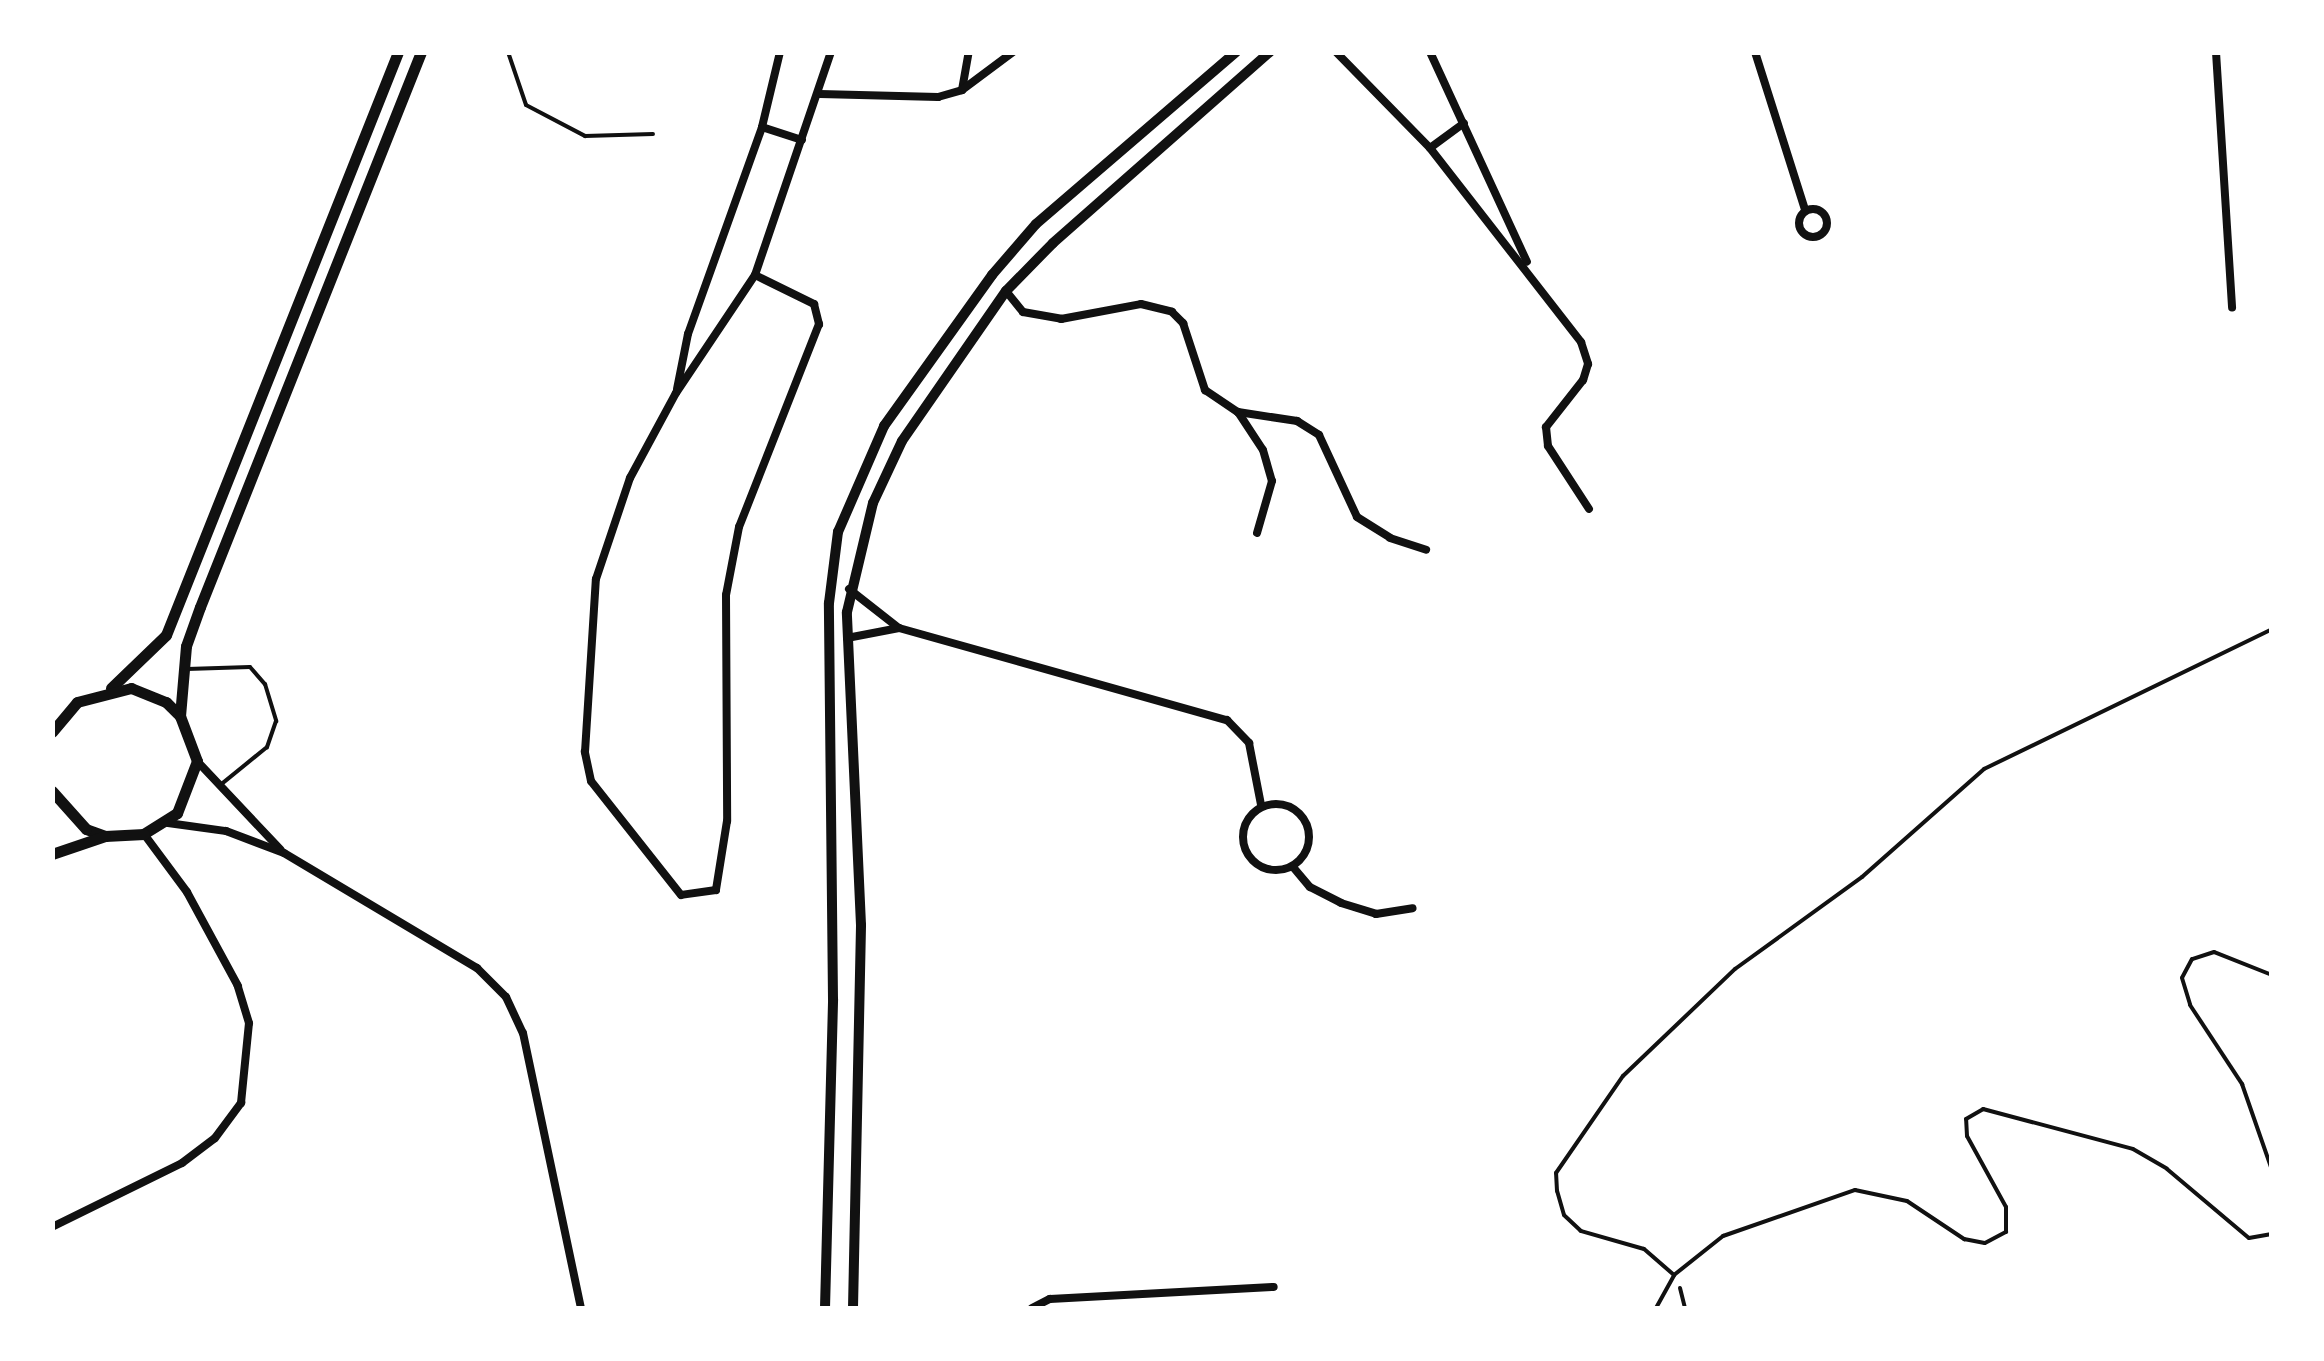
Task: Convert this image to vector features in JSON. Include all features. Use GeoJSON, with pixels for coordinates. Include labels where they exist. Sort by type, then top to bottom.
{"type":"FeatureCollection","features":[{"type":"Feature","properties":{"kind":"main road"},"geometry":{"type":"LineString","coordinates":[[52,732],[77,702],[111,688],[142,664],[174,616],[398,52]]}},
{"type":"Feature","properties":{"kind":"main road"},"geometry":{"type":"LineString","coordinates":[[52,854],[105,836],[144,834],[168,824],[188,798],[196,762],[180,716],[183,669],[256,456],[421,52]]}},
{"type":"Feature","properties":{"kind":"main road"},"geometry":{"type":"LineString","coordinates":[[111,688],[149,693],[180,716]]}},
{"type":"Feature","properties":{"kind":"main road"},"geometry":{"type":"LineString","coordinates":[[52,792],[70,818],[105,836]]}},
{"type":"Feature","properties":{"kind":"street"},"geometry":{"type":"LineString","coordinates":[[676,393],[688,334],[762,127],[780,52]]}},
{"type":"Feature","properties":{"kind":"street"},"geometry":{"type":"LineString","coordinates":[[755,275],[814,304],[819,324],[739,527],[726,595],[727,821],[716,890],[681,895],[591,781],[585,752],[596,578],[630,478],[676,393],[755,275],[820,94],[831,52]]}},
{"type":"Feature","properties":{"kind":"street"},"geometry":{"type":"LineString","coordinates":[[962,90],[969,52]]}},
{"type":"Feature","properties":{"kind":"street"},"geometry":{"type":"LineString","coordinates":[[820,94],[938,97],[962,90],[1013,52]]}},
{"type":"Feature","properties":{"kind":"street"},"geometry":{"type":"LineString","coordinates":[[825,1308],[833,927],[829,603],[838,532],[884,426],[922,367],[1036,224],[1236,52]]}},
{"type":"Feature","properties":{"kind":"street"},"geometry":{"type":"LineString","coordinates":[[853,1308],[861,925],[848,589],[873,503],[902,440],[1006,291],[1053,242],[1270,52]]}},
{"type":"Feature","properties":{"kind":"street"},"geometry":{"type":"LineString","coordinates":[[1336,52],[1430,148],[1488,228],[1529,266]]}},
{"type":"Feature","properties":{"kind":"street"},"geometry":{"type":"LineString","coordinates":[[1430,52],[1529,266],[1582,342],[1588,364],[1546,427],[1548,446],[1588,510]]}},
{"type":"Feature","properties":{"kind":"street"},"geometry":{"type":"LineString","coordinates":[[1755,52],[1805,210]]}},
{"type":"Feature","properties":{"kind":"street"},"geometry":{"type":"LineString","coordinates":[[2216,52],[2232,308]]}},
{"type":"Feature","properties":{"kind":"street"},"geometry":{"type":"LineString","coordinates":[[1430,148],[1464,123]]}},
{"type":"Feature","properties":{"kind":"street"},"geometry":{"type":"LineString","coordinates":[[762,127],[802,140]]}},
{"type":"Feature","properties":{"kind":"street"},"geometry":{"type":"LineString","coordinates":[[1036,224],[1053,242]]}},
{"type":"Feature","properties":{"kind":"street"},"geometry":{"type":"LineString","coordinates":[[1006,291],[1024,312],[1061,319],[1160,305],[1183,323],[1205,390],[1238,412],[1263,450],[1272,481],[1257,533]]}},
{"type":"Feature","properties":{"kind":"street"},"geometry":{"type":"LineString","coordinates":[[1238,412],[1297,421],[1320,435],[1358,517],[1390,538],[1426,550]]}},
{"type":"Feature","properties":{"kind":"street"},"geometry":{"type":"LineString","coordinates":[[848,589],[899,628],[1227,720],[1249,743],[1261,805]]}},
{"type":"Feature","properties":{"kind":"street"},"geometry":{"type":"LineString","coordinates":[[847,638],[899,628]]}},
{"type":"Feature","properties":{"kind":"street"},"geometry":{"type":"LineString","coordinates":[[196,762],[284,853]]}},
{"type":"Feature","properties":{"kind":"street"},"geometry":{"type":"LineString","coordinates":[[1288,804],[1308,821],[1310,847],[1293,868],[1266,870],[1245,852],[1243,826],[1261,805],[1288,804]]}},
{"type":"Feature","properties":{"kind":"street"},"geometry":{"type":"LineString","coordinates":[[168,824],[226,831],[284,853],[477,968],[506,997],[522,1033],[582,1308]]}},
{"type":"Feature","properties":{"kind":"street"},"geometry":{"type":"LineString","coordinates":[[52,1227],[117,1189],[182,1163],[216,1138],[241,1103],[249,1023],[238,986],[187,892],[144,834]]}},
{"type":"Feature","properties":{"kind":"street"},"geometry":{"type":"LineString","coordinates":[[1293,868],[1310,887],[1340,904],[1376,914],[1413,908]]}},
{"type":"Feature","properties":{"kind":"street"},"geometry":{"type":"LineString","coordinates":[[1032,1308],[1050,1300],[1274,1287]]}},
{"type":"Feature","properties":{"kind":"lane"},"geometry":{"type":"LineString","coordinates":[[1674,1275],[1644,1249],[1581,1231],[1564,1215],[1557,1190],[1556,1174],[1623,1076],[1736,970],[1862,877],[1984,769],[2272,629]]}},
{"type":"Feature","properties":{"kind":"lane"},"geometry":{"type":"LineString","coordinates":[[183,669],[238,664],[250,667],[265,684],[276,736],[218,787]]}},
{"type":"Feature","properties":{"kind":"lane"},"geometry":{"type":"LineString","coordinates":[[2272,975],[2214,952],[2192,959],[2182,978],[2190,1005],[2242,1084],[2272,1170]]}},
{"type":"Feature","properties":{"kind":"lane"},"geometry":{"type":"LineString","coordinates":[[1656,1308],[1674,1275],[1722,1236],[1758,1219],[1855,1190],[1907,1201],[1964,1239],[1985,1242],[2006,1232],[2006,1207],[1967,1136],[1966,1118],[1984,1109],[2132,1149],[2167,1168],[2249,1238],[2272,1234]]}},
{"type":"Feature","properties":{"kind":"path"},"geometry":{"type":"LineString","coordinates":[[508,52],[526,105],[585,136],[653,134]]}},
{"type":"Feature","properties":{"kind":"path"},"geometry":{"type":"LineString","coordinates":[[1674,1275],[1686,1308]]}}]}
